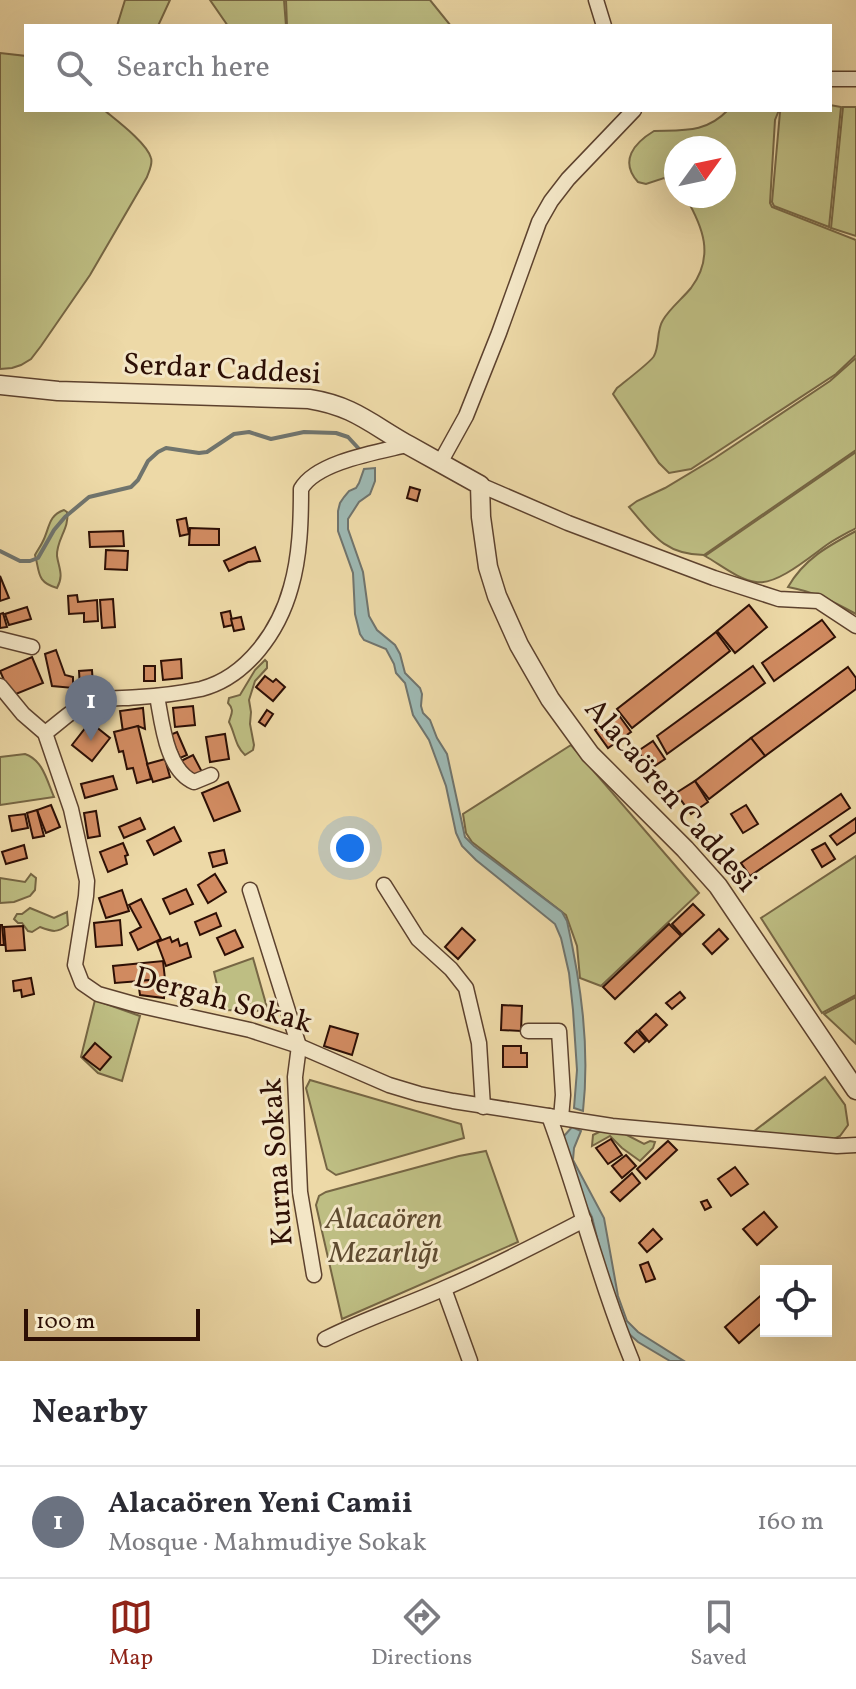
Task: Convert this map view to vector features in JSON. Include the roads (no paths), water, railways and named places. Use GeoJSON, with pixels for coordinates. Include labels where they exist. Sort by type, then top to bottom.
{"type":"FeatureCollection","features":[{"type":"Feature","properties":{"kind":"street"},"geometry":{"type":"LineString","coordinates":[[596,0],[603,24]]}},
{"type":"Feature","properties":{"kind":"street"},"geometry":{"type":"LineString","coordinates":[[832,79],[856,79]]}},
{"type":"Feature","properties":{"kind":"street"},"geometry":{"type":"LineString","coordinates":[[440,463],[466,416],[539,222],[568,179],[629,112]]}},
{"type":"Feature","properties":{"kind":"street","name":"Serdar Caddesi"},"geometry":{"type":"LineString","coordinates":[[0,385],[58,391],[331,403],[359,415],[480,485]]}},
{"type":"Feature","properties":{"kind":"street"},"geometry":{"type":"LineString","coordinates":[[45,733],[88,703],[199,689],[225,678],[255,655],[279,618],[291,589],[296,567],[301,489],[306,481],[323,470],[355,458],[407,445]]}},
{"type":"Feature","properties":{"kind":"street"},"geometry":{"type":"LineString","coordinates":[[480,485],[568,523],[714,578],[779,599],[818,601],[856,626]]}},
{"type":"Feature","properties":{"kind":"street","name":"Alacaören Caddesi"},"geometry":{"type":"LineString","coordinates":[[480,485],[488,567],[497,596],[519,645],[550,699],[600,765],[718,886],[856,1090]]}},
{"type":"Feature","properties":{"kind":"street"},"geometry":{"type":"LineString","coordinates":[[0,639],[32,647]]}},
{"type":"Feature","properties":{"kind":"street","name":"Dergah Sokak"},"geometry":{"type":"LineString","coordinates":[[0,686],[23,714],[45,733],[71,809],[85,867],[86,896],[75,965],[82,983],[98,994],[250,1030],[299,1046],[389,1085],[483,1107],[667,1131],[837,1146],[856,1145]]}},
{"type":"Feature","properties":{"kind":"street"},"geometry":{"type":"LineString","coordinates":[[157,696],[165,740],[173,762],[187,779],[194,782],[211,775]]}},
{"type":"Feature","properties":{"kind":"street"},"geometry":{"type":"LineString","coordinates":[[384,885],[418,939],[451,969],[466,988],[479,1043],[483,1107]]}},
{"type":"Feature","properties":{"kind":"street"},"geometry":{"type":"LineString","coordinates":[[250,890],[299,1046]]}},
{"type":"Feature","properties":{"kind":"street"},"geometry":{"type":"LineString","coordinates":[[528,1031],[559,1031],[563,1095],[558,1118],[605,1291],[632,1361]]}},
{"type":"Feature","properties":{"kind":"street","name":"Kurna Sokak"},"geometry":{"type":"LineString","coordinates":[[299,1046],[295,1077],[300,1192],[314,1275]]}},
{"type":"Feature","properties":{"kind":"street"},"geometry":{"type":"LineString","coordinates":[[325,1339],[444,1289],[584,1220]]}},
{"type":"Feature","properties":{"kind":"street"},"geometry":{"type":"LineString","coordinates":[[444,1289],[470,1361]]}},
{"type":"Feature","properties":{"kind":"water"},"geometry":{"type":"Polygon","coordinates":[[[375,468],[375,481],[370,494],[359,502],[348,519],[348,529],[363,572],[369,616],[377,630],[395,645],[405,673],[420,688],[423,713],[430,720],[447,754],[465,837],[562,912],[567,921],[583,1016],[583,1111],[574,1108],[577,1070],[573,1010],[569,973],[555,924],[462,846],[456,833],[446,786],[429,740],[413,715],[405,683],[396,673],[386,649],[364,640],[360,634],[355,614],[353,573],[338,531],[338,511],[344,497],[356,488],[364,469],[375,468]]]}},
{"type":"Feature","properties":{"kind":"water"},"geometry":{"type":"Polygon","coordinates":[[[572,1127],[581,1131],[573,1160],[604,1218],[618,1296],[627,1321],[638,1332],[684,1361],[670,1361],[638,1342],[627,1332],[614,1307],[592,1217],[580,1194],[563,1146],[564,1136],[572,1127]]]}},
{"type":"Feature","properties":{"kind":"waterway"},"geometry":{"type":"LineString","coordinates":[[0,551],[20,561],[38,558],[65,517],[89,497],[131,487],[148,461],[166,448],[199,453],[207,452],[234,434],[249,432],[271,439],[304,432],[336,433],[348,437],[360,450]]}},
{"type":"Feature","properties":{"kind":"place","name":"Alacaören Yeni Camii"},"geometry":{"type":"Point","coordinates":[91,741]}},
{"type":"Feature","properties":{"kind":"park label","name":"Alacaören Mezarlığı"},"geometry":{"type":"Point","coordinates":[384,1237]}}]}
